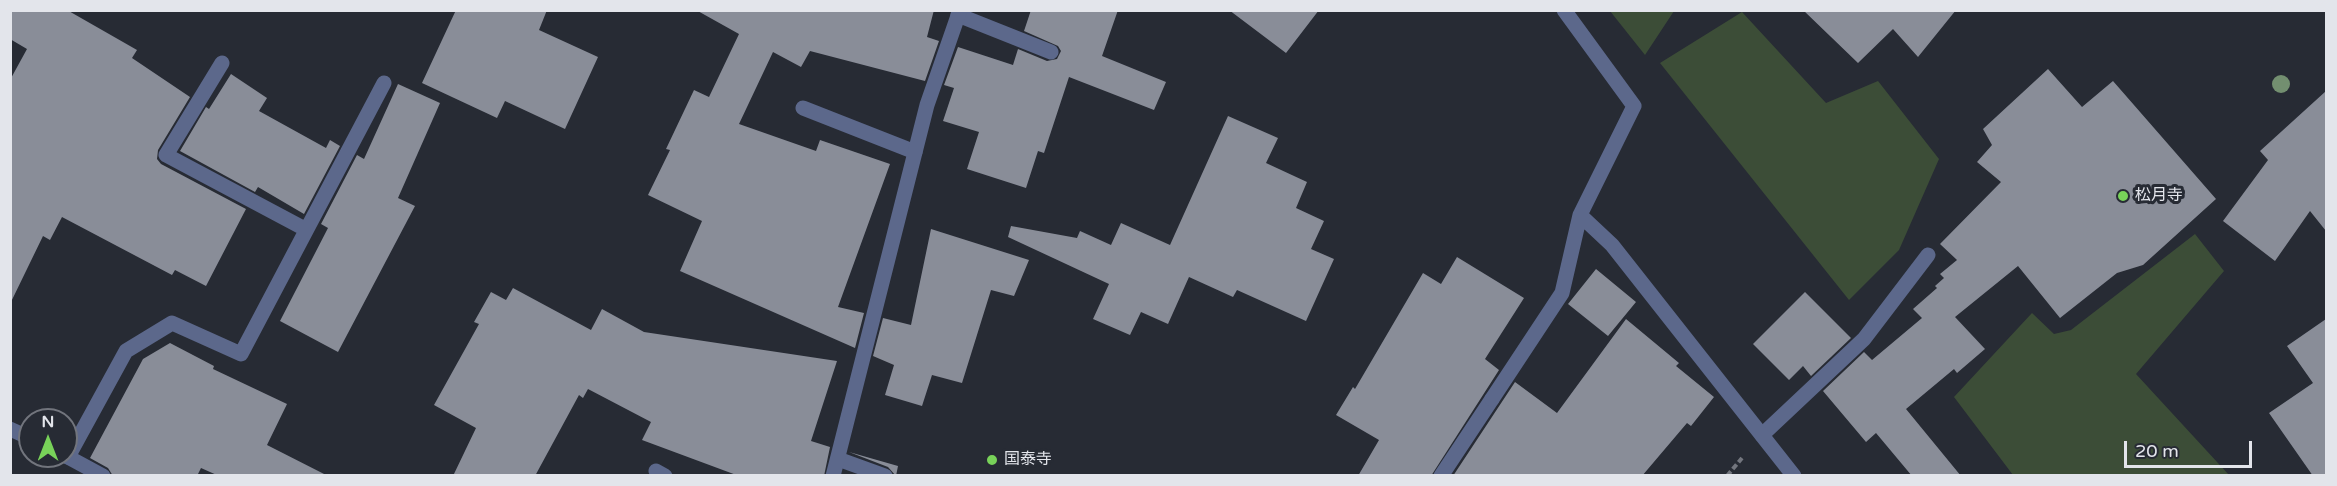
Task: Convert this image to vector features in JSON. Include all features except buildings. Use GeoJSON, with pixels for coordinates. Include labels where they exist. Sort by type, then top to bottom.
{"type":"FeatureCollection","features":[{"type":"Feature","properties":{"kind":"street"},"geometry":{"type":"LineString","coordinates":[[1441,476],[1562,292],[1580,215],[1634,106],[1564,10]]}},
{"type":"Feature","properties":{"kind":"street"},"geometry":{"type":"LineString","coordinates":[[833,476],[927,105],[959,13],[1051,52]]}},
{"type":"Feature","properties":{"kind":"street"},"geometry":{"type":"LineString","coordinates":[[222,63],[166,155],[305,229]]}},
{"type":"Feature","properties":{"kind":"street"},"geometry":{"type":"LineString","coordinates":[[78,437],[126,351],[172,323],[241,354],[384,83]]}},
{"type":"Feature","properties":{"kind":"street"},"geometry":{"type":"LineString","coordinates":[[803,108],[915,152]]}},
{"type":"Feature","properties":{"kind":"street"},"geometry":{"type":"LineString","coordinates":[[1580,215],[1612,245],[1794,476]]}},
{"type":"Feature","properties":{"kind":"street"},"geometry":{"type":"LineString","coordinates":[[1762,435],[1864,339],[1928,255]]}},
{"type":"Feature","properties":{"kind":"street"},"geometry":{"type":"LineString","coordinates":[[838,459],[885,476]]}},
{"type":"Feature","properties":{"kind":"street"},"geometry":{"type":"LineString","coordinates":[[78,463],[103,476]]}},
{"type":"Feature","properties":{"kind":"green space"},"geometry":{"type":"Polygon","coordinates":[[[1610,11],[1674,11],[1645,55],[1610,11]]]}},
{"type":"Feature","properties":{"kind":"green space"},"geometry":{"type":"Polygon","coordinates":[[[1742,12],[1826,103],[1878,81],[1939,159],[1899,250],[1849,300],[1660,63],[1742,12]]]}},
{"type":"Feature","properties":{"kind":"green space"},"geometry":{"type":"Polygon","coordinates":[[[2195,234],[2224,271],[2136,374],[2229,475],[2013,475],[1954,397],[2032,313],[2054,334],[2071,330],[2195,234]]]}},
{"type":"Feature","properties":{"kind":"place","name":"松月寺"},"geometry":{"type":"Point","coordinates":[2123,196]}},
{"type":"Feature","properties":{"kind":"place","name":"国泰寺"},"geometry":{"type":"Point","coordinates":[992,460]}}]}
